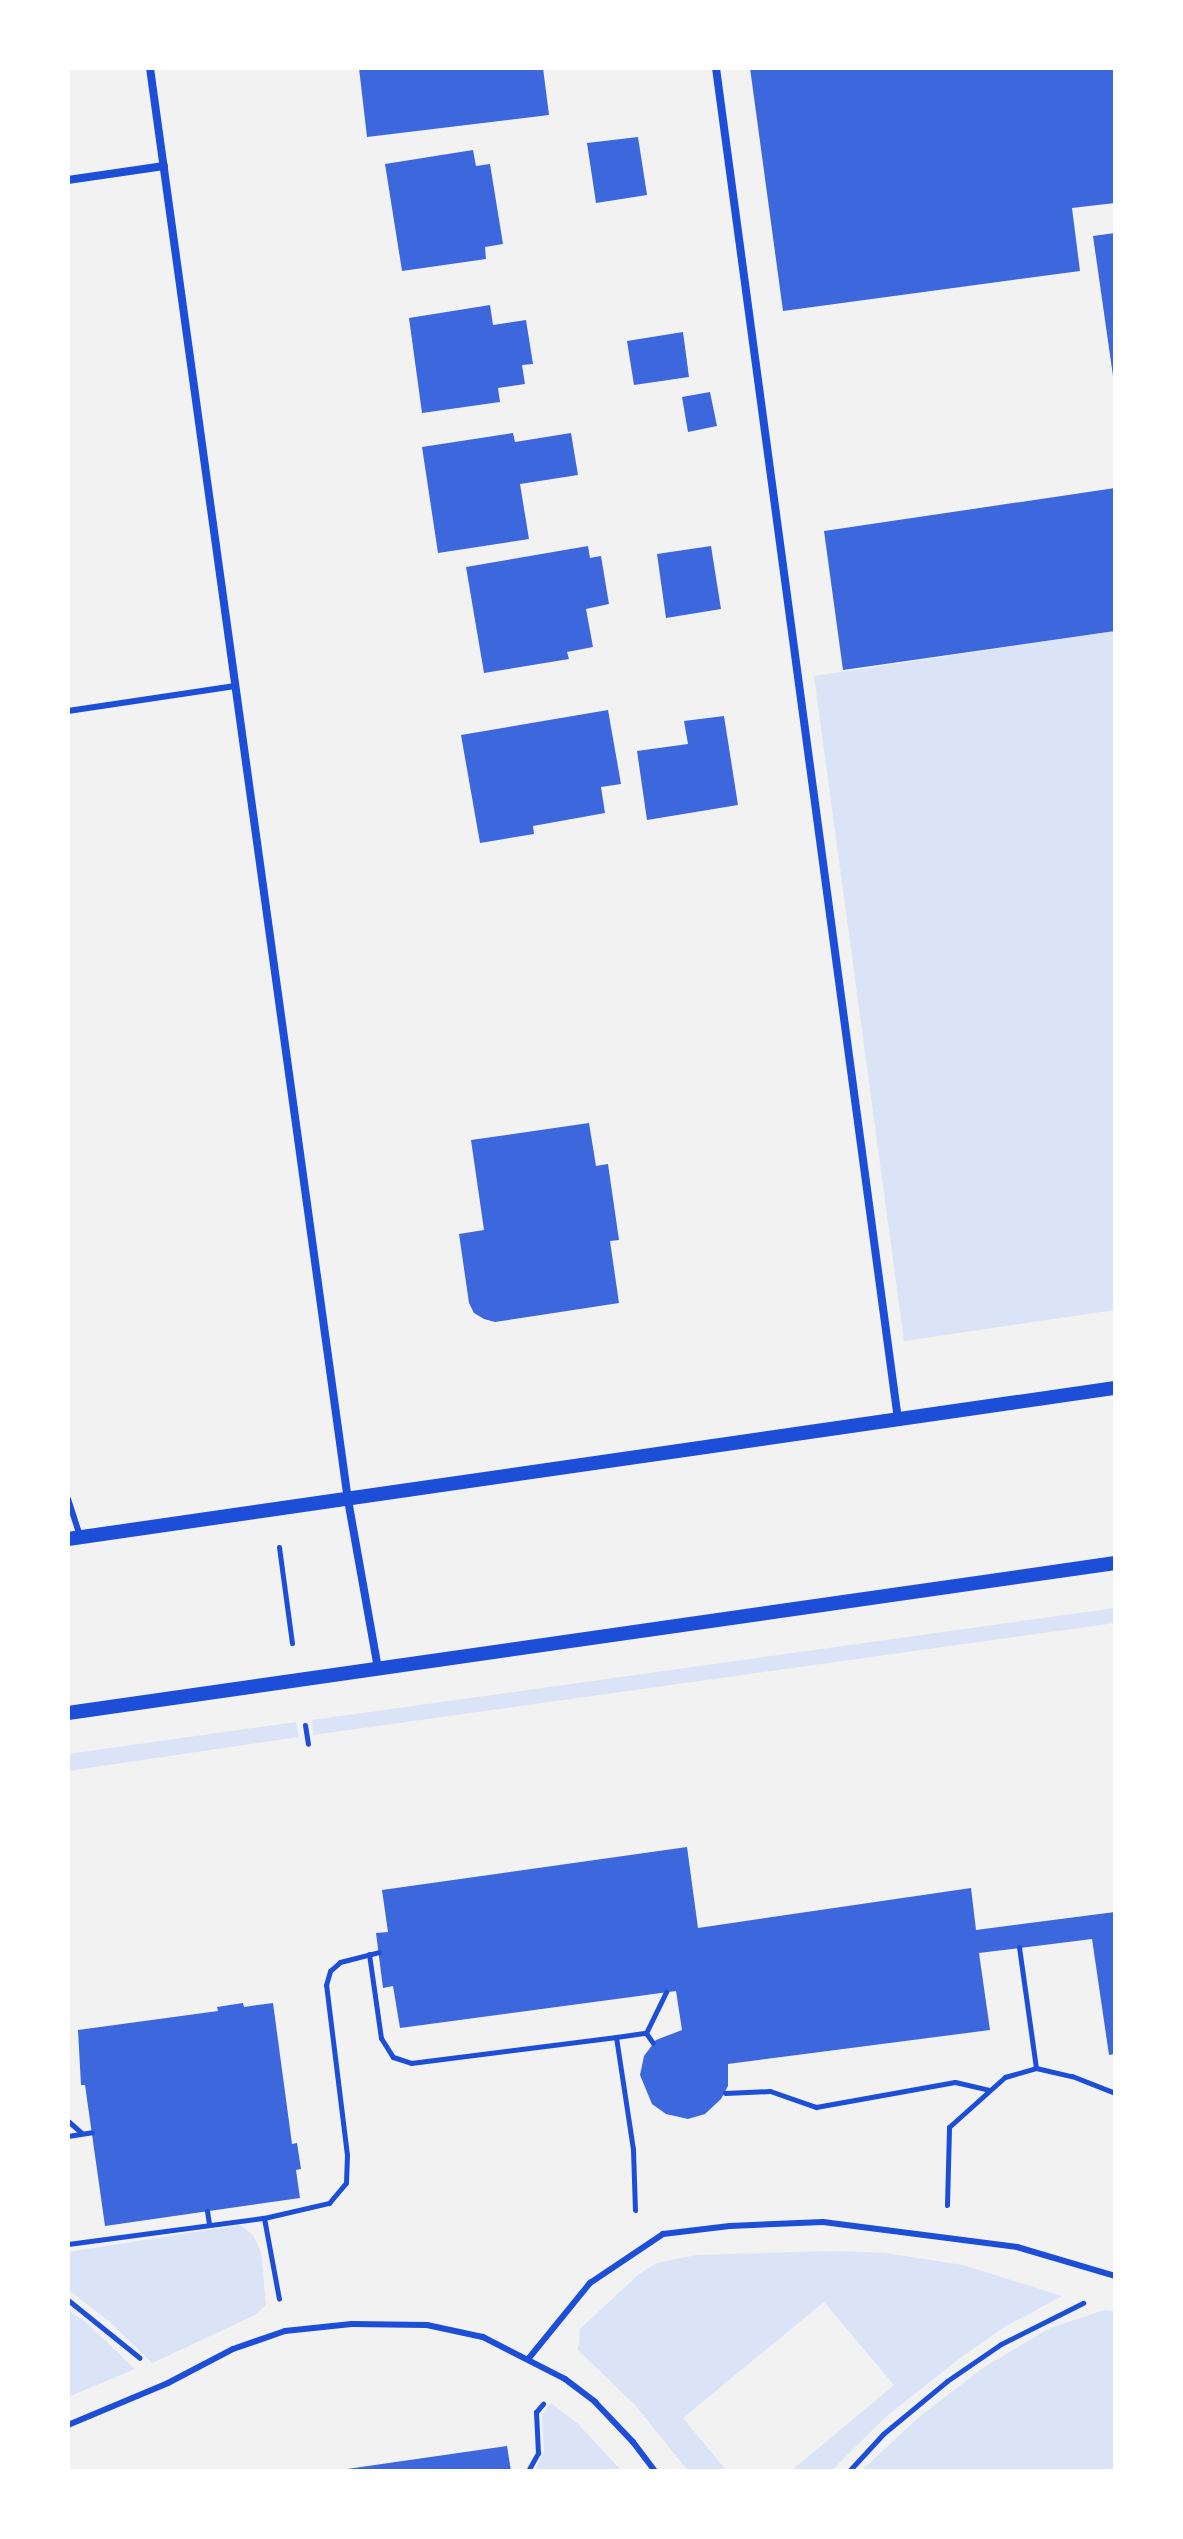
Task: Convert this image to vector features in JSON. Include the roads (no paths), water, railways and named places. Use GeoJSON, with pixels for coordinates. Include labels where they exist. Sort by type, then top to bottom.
{"type":"FeatureCollection","features":[{"type":"Feature","properties":{"kind":"street"},"geometry":{"type":"LineString","coordinates":[[150,68],[348,1500],[378,1669]]}},
{"type":"Feature","properties":{"kind":"street"},"geometry":{"type":"LineString","coordinates":[[716,68],[898,1420]]}},
{"type":"Feature","properties":{"kind":"street"},"geometry":{"type":"LineString","coordinates":[[68,180],[164,166]]}},
{"type":"Feature","properties":{"kind":"street"},"geometry":{"type":"LineString","coordinates":[[74,1538],[1115,1388]]}},
{"type":"Feature","properties":{"kind":"street"},"geometry":{"type":"LineString","coordinates":[[68,1713],[1115,1563]]}},
{"type":"Feature","properties":{"kind":"lane"},"geometry":{"type":"LineString","coordinates":[[68,711],[235,686]]}},
{"type":"Feature","properties":{"kind":"lane"},"geometry":{"type":"LineString","coordinates":[[68,1499],[74,1538]]}},
{"type":"Feature","properties":{"kind":"lane"},"geometry":{"type":"LineString","coordinates":[[529,2358],[590,2283],[663,2234],[730,2226],[823,2222],[1017,2247],[1115,2276]]}},
{"type":"Feature","properties":{"kind":"lane"},"geometry":{"type":"LineString","coordinates":[[68,2425],[168,2383],[233,2349],[285,2331],[352,2324],[427,2325],[483,2337],[565,2379],[595,2402],[633,2442],[655,2471]]}}]}
